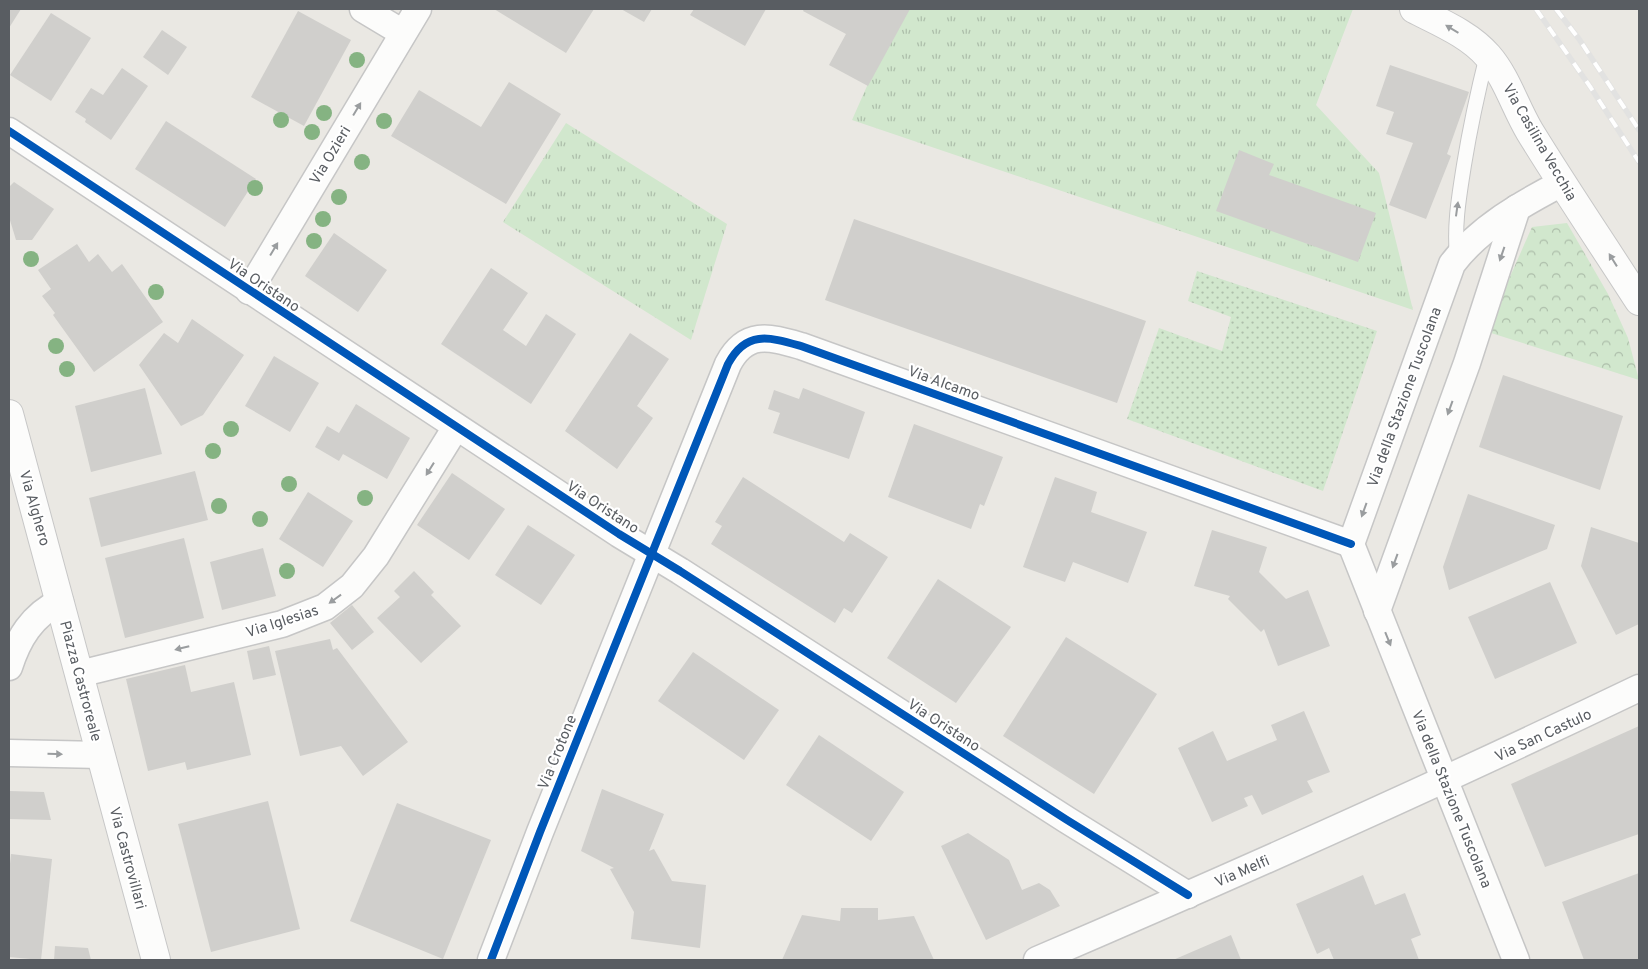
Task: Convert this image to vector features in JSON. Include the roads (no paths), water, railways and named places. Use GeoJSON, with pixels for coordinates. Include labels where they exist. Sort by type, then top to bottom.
{"type":"FeatureCollection","features":[{"type":"Feature","properties":{"kind":"main road","name":"Via Casilina Vecchia"},"geometry":{"type":"LineString","coordinates":[[1414,9],[1453,29],[1487,55],[1506,84],[1529,129],[1562,183],[1639,301]]}},
{"type":"Feature","properties":{"kind":"main road","name":"Via Alghero"},"geometry":{"type":"LineString","coordinates":[[9,414],[60,602]]}},
{"type":"Feature","properties":{"kind":"main road","name":"Piazza Castroreale"},"geometry":{"type":"LineString","coordinates":[[60,602],[101,755]]}},
{"type":"Feature","properties":{"kind":"main road","name":"Via Castrovillari"},"geometry":{"type":"LineString","coordinates":[[101,755],[156,960]]}},
{"type":"Feature","properties":{"kind":"street"},"geometry":{"type":"LineString","coordinates":[[362,9],[411,20]]}},
{"type":"Feature","properties":{"kind":"street","name":"Via Ozieri"},"geometry":{"type":"LineString","coordinates":[[249,291],[411,20]]}},
{"type":"Feature","properties":{"kind":"street","name":"Via Oristano"},"geometry":{"type":"LineString","coordinates":[[9,131],[652,556],[1188,895]]}},
{"type":"Feature","properties":{"kind":"street","name":"Via della Stazione Tuscolana"},"geometry":{"type":"LineString","coordinates":[[1516,960],[1351,544],[1452,264],[1485,231],[1517,208],[1562,183]]}},
{"type":"Feature","properties":{"kind":"street"},"geometry":{"type":"LineString","coordinates":[[1377,611],[1467,363],[1517,208]]}},
{"type":"Feature","properties":{"kind":"street","name":"Via Alcamo"},"geometry":{"type":"LineString","coordinates":[[652,556],[728,364],[733,355],[745,344],[751,340],[763,338],[800,346],[1351,544]]}},
{"type":"Feature","properties":{"kind":"street","name":"Via Iglesias"},"geometry":{"type":"LineString","coordinates":[[79,674],[282,624],[325,607],[352,586],[376,556],[456,427]]}},
{"type":"Feature","properties":{"kind":"street","name":"Via Crotone"},"geometry":{"type":"LineString","coordinates":[[491,960],[544,822],[652,556]]}},
{"type":"Feature","properties":{"kind":"street","name":"Piazza Castroreale"},"geometry":{"type":"LineString","coordinates":[[9,667],[17,630],[60,602]]}},
{"type":"Feature","properties":{"kind":"street","name":"Via San Castulo"},"geometry":{"type":"LineString","coordinates":[[1445,780],[1639,688]]}},
{"type":"Feature","properties":{"kind":"street","name":"Piazza Castroreale"},"geometry":{"type":"LineString","coordinates":[[9,753],[101,755]]}},
{"type":"Feature","properties":{"kind":"street","name":"Via Melfi"},"geometry":{"type":"LineString","coordinates":[[1038,960],[1445,780]]}},
{"type":"Feature","properties":{"kind":"lane"},"geometry":{"type":"LineString","coordinates":[[1457,258],[1455,223],[1472,117],[1487,55]]}},
{"type":"Feature","properties":{"kind":"railway"},"geometry":{"type":"LineString","coordinates":[[1536,9],[1591,88],[1639,162]]}},
{"type":"Feature","properties":{"kind":"railway"},"geometry":{"type":"LineString","coordinates":[[1556,9],[1579,39],[1639,130]]}}]}
